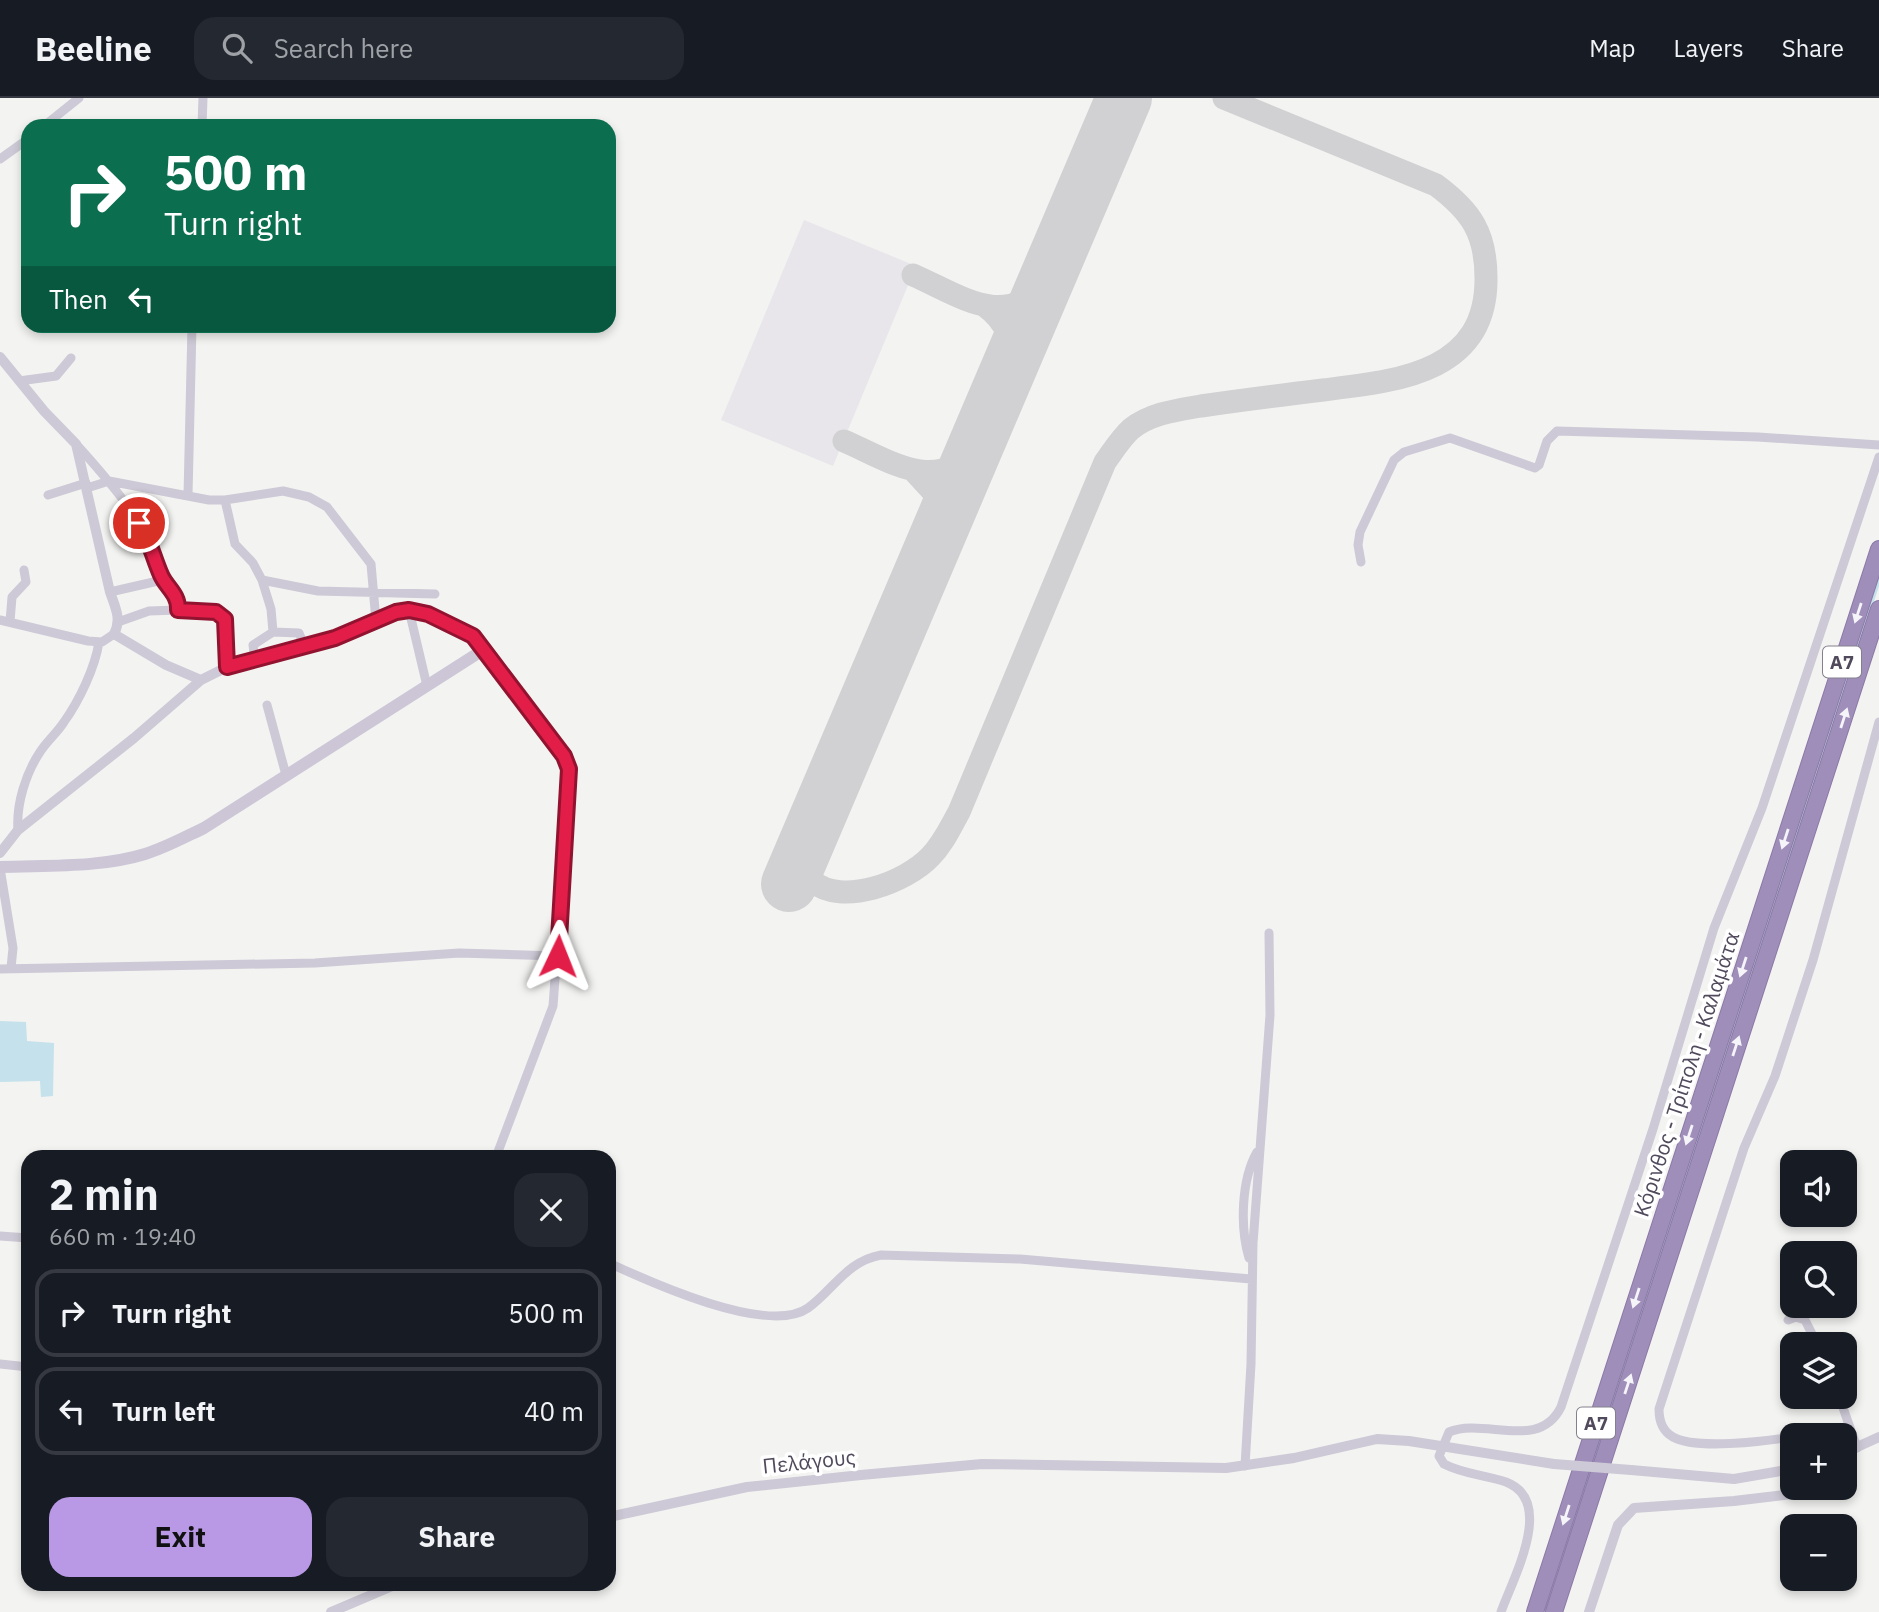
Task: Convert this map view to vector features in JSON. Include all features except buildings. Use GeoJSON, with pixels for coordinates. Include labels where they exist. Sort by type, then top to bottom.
{"type":"FeatureCollection","features":[{"type":"Feature","properties":{"kind":"highway","name":"Κόρινθος - Τρίπολη - Καλαμάτα"},"geometry":{"type":"LineString","coordinates":[[1535,1612],[1879,549]]}},
{"type":"Feature","properties":{"kind":"highway","name":"Κόρινθος - Τρίπολη - Καλαμάτα"},"geometry":{"type":"LineString","coordinates":[[1554,1612],[1879,609]]}},
{"type":"Feature","properties":{"kind":"highway"},"geometry":{"type":"LineString","coordinates":[[1775,961],[1784,901]]}},
{"type":"Feature","properties":{"kind":"highway"},"geometry":{"type":"LineString","coordinates":[[1748,920],[1764,902]]}},
{"type":"Feature","properties":{"kind":"highway"},"geometry":{"type":"LineString","coordinates":[[1709,1052],[1710,1070]]}},
{"type":"Feature","properties":{"kind":"highway"},"geometry":{"type":"LineString","coordinates":[[1708,1135],[1736,1076]]}},
{"type":"Feature","properties":{"kind":"main road"},"geometry":{"type":"LineString","coordinates":[[0,867],[111,861],[144,855],[204,828],[483,650]]}},
{"type":"Feature","properties":{"kind":"street"},"geometry":{"type":"LineString","coordinates":[[53,119],[79,98]]}},
{"type":"Feature","properties":{"kind":"street"},"geometry":{"type":"LineString","coordinates":[[202,119],[203,98]]}},
{"type":"Feature","properties":{"kind":"street"},"geometry":{"type":"LineString","coordinates":[[0,159],[21,144]]}},
{"type":"Feature","properties":{"kind":"street"},"geometry":{"type":"LineString","coordinates":[[188,495],[192,333]]}},
{"type":"Feature","properties":{"kind":"street"},"geometry":{"type":"LineString","coordinates":[[0,357],[109,481],[149,540],[161,576],[171,587],[178,610]]}},
{"type":"Feature","properties":{"kind":"street"},"geometry":{"type":"LineString","coordinates":[[19,381],[55,376],[71,358]]}},
{"type":"Feature","properties":{"kind":"street"},"geometry":{"type":"LineString","coordinates":[[1361,562],[1358,545],[1360,532],[1394,460],[1404,452],[1444,438],[1535,468],[1539,465],[1548,439],[1557,431],[1771,437],[1879,445]]}},
{"type":"Feature","properties":{"kind":"street"},"geometry":{"type":"LineString","coordinates":[[24,570],[26,582],[12,597],[5,621],[99,642],[114,634],[118,622],[76,444]]}},
{"type":"Feature","properties":{"kind":"street"},"geometry":{"type":"LineString","coordinates":[[1501,1612],[1528,1536],[1532,1514],[1530,1504],[1523,1494],[1508,1483],[1444,1464],[1439,1456],[1441,1446],[1449,1432],[1458,1429],[1539,1429],[1552,1422],[1561,1407],[1653,1129],[1713,928],[1762,808],[1879,457]]}},
{"type":"Feature","properties":{"kind":"street"},"geometry":{"type":"LineString","coordinates":[[47,495],[109,481],[225,500],[283,491],[320,503],[332,512],[371,565],[376,621]]}},
{"type":"Feature","properties":{"kind":"street"},"geometry":{"type":"LineString","coordinates":[[225,500],[235,544],[253,563],[262,580],[271,609],[273,632]]}},
{"type":"Feature","properties":{"kind":"street"},"geometry":{"type":"LineString","coordinates":[[110,592],[151,583],[161,576]]}},
{"type":"Feature","properties":{"kind":"street"},"geometry":{"type":"LineString","coordinates":[[262,580],[318,591],[436,594]]}},
{"type":"Feature","properties":{"kind":"street"},"geometry":{"type":"LineString","coordinates":[[409,610],[427,686]]}},
{"type":"Feature","properties":{"kind":"street"},"geometry":{"type":"LineString","coordinates":[[0,853],[18,830],[134,738],[201,680],[227,667],[335,638],[409,610],[428,614],[462,628],[473,636],[564,756],[569,771],[558,956],[551,1015],[499,1150]]}},
{"type":"Feature","properties":{"kind":"street"},"geometry":{"type":"LineString","coordinates":[[118,622],[149,611],[211,611],[223,616],[226,624],[227,667]]}},
{"type":"Feature","properties":{"kind":"street"},"geometry":{"type":"LineString","coordinates":[[255,660],[253,645],[273,632],[299,634],[304,645]]}},
{"type":"Feature","properties":{"kind":"street"},"geometry":{"type":"LineString","coordinates":[[114,634],[166,665],[201,680]]}},
{"type":"Feature","properties":{"kind":"street"},"geometry":{"type":"LineString","coordinates":[[18,830],[19,811],[32,767],[41,750],[64,722],[83,684],[99,642]]}},
{"type":"Feature","properties":{"kind":"street"},"geometry":{"type":"LineString","coordinates":[[267,705],[286,775]]}},
{"type":"Feature","properties":{"kind":"street"},"geometry":{"type":"LineString","coordinates":[[1780,1437],[1688,1441],[1667,1433],[1659,1419],[1659,1409],[1744,1148],[1775,1076],[1809,973],[1879,722]]}},
{"type":"Feature","properties":{"kind":"street"},"geometry":{"type":"LineString","coordinates":[[0,867],[13,948],[11,968]]}},
{"type":"Feature","properties":{"kind":"street"},"geometry":{"type":"LineString","coordinates":[[1245,1466],[1252,1332],[1251,1266],[1270,1015],[1269,933]]}},
{"type":"Feature","properties":{"kind":"street"},"geometry":{"type":"LineString","coordinates":[[0,969],[301,963],[458,953],[558,956]]}},
{"type":"Feature","properties":{"kind":"street"},"geometry":{"type":"LineString","coordinates":[[0,1236],[21,1238]]}},
{"type":"Feature","properties":{"kind":"street"},"geometry":{"type":"LineString","coordinates":[[616,1266],[658,1285],[740,1311],[774,1317],[806,1309],[852,1267],[880,1255],[1020,1259],[1251,1279]]}},
{"type":"Feature","properties":{"kind":"street"},"geometry":{"type":"LineString","coordinates":[[1788,1320],[1796,1317],[1805,1320],[1811,1332]]}},
{"type":"Feature","properties":{"kind":"street"},"geometry":{"type":"LineString","coordinates":[[0,1364],[21,1366]]}},
{"type":"Feature","properties":{"kind":"street"},"geometry":{"type":"LineString","coordinates":[[1857,1448],[1879,1437]]}},
{"type":"Feature","properties":{"kind":"street","name":"Πελάγους"},"geometry":{"type":"LineString","coordinates":[[616,1516],[767,1484],[949,1466],[1016,1464],[1172,1469],[1245,1466],[1377,1439],[1554,1464],[1734,1479],[1780,1471]]}},
{"type":"Feature","properties":{"kind":"street"},"geometry":{"type":"LineString","coordinates":[[1589,1612],[1618,1525],[1634,1508],[1780,1495]]}},
{"type":"Feature","properties":{"kind":"street"},"geometry":{"type":"LineString","coordinates":[[331,1612],[380,1591]]}},
{"type":"Feature","properties":{"kind":"shaded area"},"geometry":{"type":"Polygon","coordinates":[[[804,220],[916,266],[833,466],[721,420],[804,220]]]}},
{"type":"Feature","properties":{"kind":"shaded area"},"geometry":{"type":"Polygon","coordinates":[[[1879,572],[1879,586],[1547,1612],[1542,1612],[1879,572]]]}},
{"type":"Feature","properties":{"kind":"shaded area"},"geometry":{"type":"Polygon","coordinates":[[[0,1021],[26,1022],[27,1041],[54,1043],[53,1096],[41,1097],[40,1081],[0,1082],[0,1021]]]}},
{"type":"Feature","properties":{"kind":"taxiway"},"geometry":{"type":"LineString","coordinates":[[801,857],[812,881],[840,892],[856,891],[873,888],[906,875],[939,847],[959,812],[1105,462],[1131,429],[1156,416],[1183,409],[1351,387],[1406,376],[1432,367],[1454,353],[1471,335],[1482,310],[1485,262],[1474,224],[1459,204],[1436,185],[1224,98]]}},
{"type":"Feature","properties":{"kind":"taxiway"},"geometry":{"type":"LineString","coordinates":[[913,275],[965,299],[999,307],[1016,304],[1032,296],[1048,281]]}},
{"type":"Feature","properties":{"kind":"taxiway"},"geometry":{"type":"LineString","coordinates":[[984,305],[998,318],[1007,332],[1011,348],[1011,367]]}},
{"type":"Feature","properties":{"kind":"taxiway"},"geometry":{"type":"LineString","coordinates":[[844,441],[897,465],[931,472],[947,469],[963,460],[978,444]]}},
{"type":"Feature","properties":{"kind":"taxiway"},"geometry":{"type":"LineString","coordinates":[[913,470],[935,494],[942,529]]}},
{"type":"Feature","properties":{"kind":"runway"},"geometry":{"type":"LineString","coordinates":[[789,884],[1124,98]]}},
{"type":"Feature","properties":{"kind":"route"},"geometry":{"type":"LineString","coordinates":[[139,523],[154,550],[161,576],[171,587],[178,602],[178,610],[211,611],[219,613],[225,619],[227,667],[335,638],[383,616],[409,610],[439,617],[473,636],[564,756],[569,769],[558,956]]}}]}
